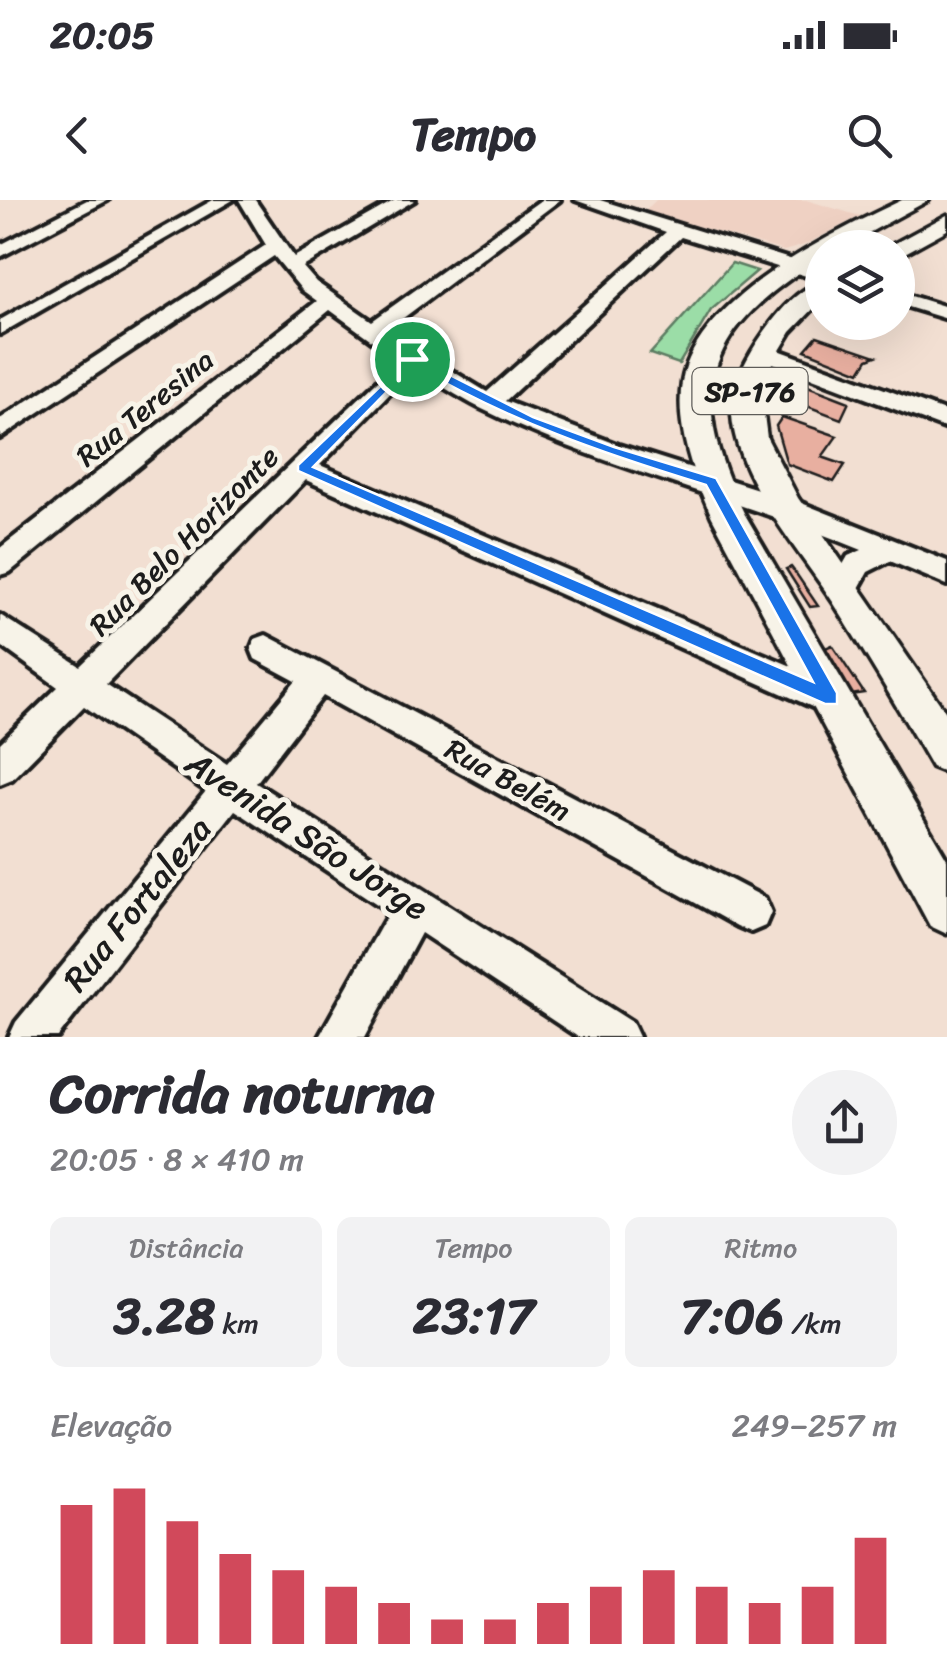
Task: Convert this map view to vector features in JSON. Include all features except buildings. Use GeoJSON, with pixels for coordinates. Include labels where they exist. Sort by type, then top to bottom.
{"type":"FeatureCollection","features":[{"type":"Feature","properties":{"kind":"main road","name":"SP-176"},"geometry":{"type":"LineString","coordinates":[[920,200],[824,247],[792,267],[735,315],[699,369],[699,436],[711,481],[905,827],[947,910]]}},
{"type":"Feature","properties":{"kind":"main road"},"geometry":{"type":"LineString","coordinates":[[915,238],[947,220]]}},
{"type":"Feature","properties":{"kind":"main road","name":"SP-176"},"geometry":{"type":"LineString","coordinates":[[805,300],[776,333],[748,396],[752,439],[790,509],[947,752]]}},
{"type":"Feature","properties":{"kind":"street"},"geometry":{"type":"LineString","coordinates":[[0,252],[100,200]]}},
{"type":"Feature","properties":{"kind":"street"},"geometry":{"type":"LineString","coordinates":[[0,328],[225,200]]}},
{"type":"Feature","properties":{"kind":"street"},"geometry":{"type":"LineString","coordinates":[[247,200],[291,266],[330,301],[412,359],[489,403],[610,451],[790,509],[947,573]]}},
{"type":"Feature","properties":{"kind":"street"},"geometry":{"type":"LineString","coordinates":[[291,266],[407,200]]}},
{"type":"Feature","properties":{"kind":"street"},"geometry":{"type":"LineString","coordinates":[[372,332],[552,200]]}},
{"type":"Feature","properties":{"kind":"street"},"geometry":{"type":"LineString","coordinates":[[584,200],[805,270]]}},
{"type":"Feature","properties":{"kind":"street"},"geometry":{"type":"LineString","coordinates":[[489,403],[678,230]]}},
{"type":"Feature","properties":{"kind":"street"},"geometry":{"type":"LineString","coordinates":[[0,430],[276,247]]}},
{"type":"Feature","properties":{"kind":"street","name":"Rua Teresina"},"geometry":{"type":"LineString","coordinates":[[0,564],[330,301]]}},
{"type":"Feature","properties":{"kind":"street"},"geometry":{"type":"LineString","coordinates":[[915,303],[947,313]]}},
{"type":"Feature","properties":{"kind":"street"},"geometry":{"type":"LineString","coordinates":[[766,352],[947,421]]}},
{"type":"Feature","properties":{"kind":"street","name":"Rua Belo Horizonte"},"geometry":{"type":"LineString","coordinates":[[0,767],[412,359]]}},
{"type":"Feature","properties":{"kind":"street"},"geometry":{"type":"LineString","coordinates":[[303,468],[831,699]]}},
{"type":"Feature","properties":{"kind":"street"},"geometry":{"type":"LineString","coordinates":[[844,589],[858,564],[892,548]]}},
{"type":"Feature","properties":{"kind":"street","name":"Avenida São Jorge"},"geometry":{"type":"LineString","coordinates":[[0,628],[231,786],[617,1037]]}},
{"type":"Feature","properties":{"kind":"street","name":"Rua Belém"},"geometry":{"type":"LineString","coordinates":[[266,649],[751,912]]}},
{"type":"Feature","properties":{"kind":"street","name":"Rua Fortaleza"},"geometry":{"type":"LineString","coordinates":[[31,1037],[318,677]]}},
{"type":"Feature","properties":{"kind":"street"},"geometry":{"type":"LineString","coordinates":[[341,1037],[415,904]]}},
{"type":"Feature","properties":{"kind":"shaded area"},"geometry":{"type":"Polygon","coordinates":[[[656,200],[806,200],[860,216],[833,230],[805,230],[805,244],[784,251],[645,211],[656,200]]]}},
{"type":"Feature","properties":{"kind":"green space"},"geometry":{"type":"Polygon","coordinates":[[[732,263],[757,271],[711,310],[679,364],[650,354],[732,263]]]}},
{"type":"Feature","properties":{"kind":"route"},"geometry":{"type":"LineString","coordinates":[[412,359],[445,380],[528,420],[610,451],[711,481],[831,699],[303,468],[412,359]]}}]}
